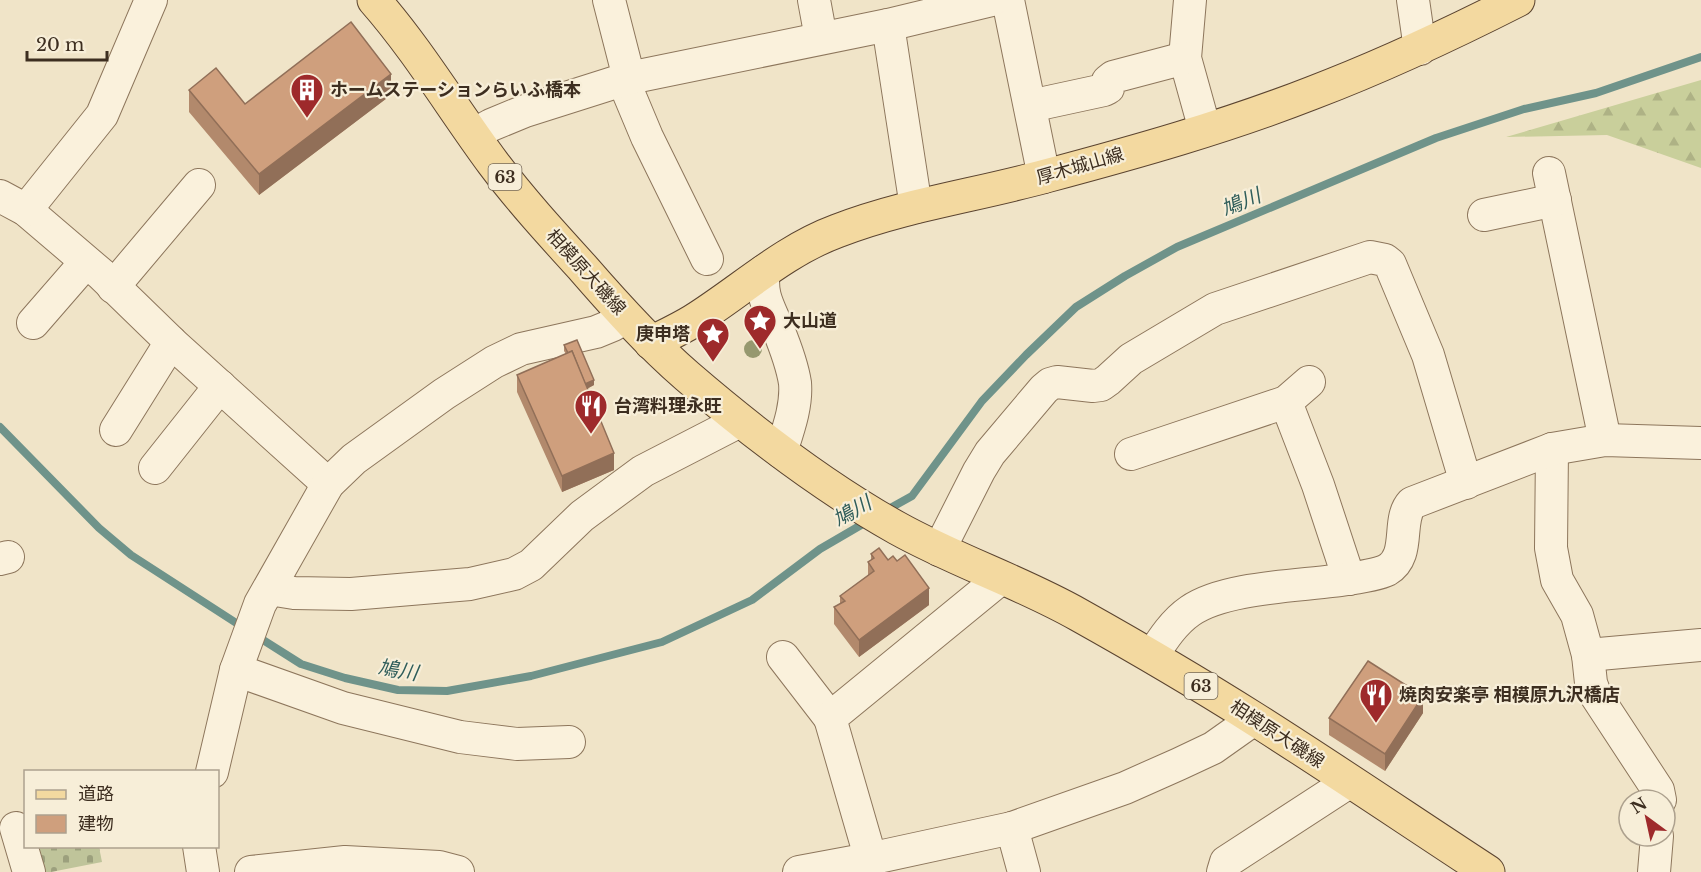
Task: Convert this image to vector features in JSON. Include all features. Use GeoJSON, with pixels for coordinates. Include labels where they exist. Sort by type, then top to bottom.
{"type":"FeatureCollection","features":[{"type":"Feature","properties":{"kind":"main road","name":"相模原大磯線"},"geometry":{"type":"LineString","coordinates":[[374,0],[494,164],[522,198],[651,343],[740,421],[846,497],[897,529],[1059,603],[1152,656],[1254,719],[1488,872]]}},
{"type":"Feature","properties":{"kind":"main road","name":"厚木城山線"},"geometry":{"type":"LineString","coordinates":[[651,343],[692,321],[798,250],[834,232],[876,217],[1044,177],[1205,130],[1311,94],[1420,49],[1518,0]]}},
{"type":"Feature","properties":{"kind":"street"},"geometry":{"type":"LineString","coordinates":[[151,0],[102,115],[13,203],[86,262],[328,484]]}},
{"type":"Feature","properties":{"kind":"street"},"geometry":{"type":"LineString","coordinates":[[609,0],[629,78],[629,94],[707,259]]}},
{"type":"Feature","properties":{"kind":"street"},"geometry":{"type":"LineString","coordinates":[[814,0],[821,38]]}},
{"type":"Feature","properties":{"kind":"street"},"geometry":{"type":"LineString","coordinates":[[473,135],[525,111],[629,78],[888,25],[955,4],[992,0]]}},
{"type":"Feature","properties":{"kind":"street"},"geometry":{"type":"LineString","coordinates":[[1008,0],[1044,177]]}},
{"type":"Feature","properties":{"kind":"street"},"geometry":{"type":"LineString","coordinates":[[1190,0],[1185,58],[1205,130]]}},
{"type":"Feature","properties":{"kind":"street"},"geometry":{"type":"LineString","coordinates":[[1413,0],[1420,49]]}},
{"type":"Feature","properties":{"kind":"street"},"geometry":{"type":"LineString","coordinates":[[888,25],[916,207]]}},
{"type":"Feature","properties":{"kind":"street"},"geometry":{"type":"LineString","coordinates":[[1030,106],[1104,90],[1108,88],[1108,81],[1113,77],[1185,58]]}},
{"type":"Feature","properties":{"kind":"street"},"geometry":{"type":"LineString","coordinates":[[113,287],[199,185]]}},
{"type":"Feature","properties":{"kind":"street"},"geometry":{"type":"LineString","coordinates":[[1484,215],[1552,187],[1605,440]]}},
{"type":"Feature","properties":{"kind":"street"},"geometry":{"type":"LineString","coordinates":[[939,549],[990,453],[1050,384],[1056,382],[1101,385],[1131,359],[1215,309],[1370,256],[1385,260],[1390,264],[1428,355],[1466,483]]}},
{"type":"Feature","properties":{"kind":"street"},"geometry":{"type":"LineString","coordinates":[[33,322],[86,262]]}},
{"type":"Feature","properties":{"kind":"street"},"geometry":{"type":"LineString","coordinates":[[764,271],[762,281],[764,297],[787,350],[795,383],[794,409],[781,452]]}},
{"type":"Feature","properties":{"kind":"street"},"geometry":{"type":"LineString","coordinates":[[212,770],[240,659],[264,597],[328,484],[354,459],[483,368],[521,349],[596,332],[613,325],[625,316]]}},
{"type":"Feature","properties":{"kind":"street"},"geometry":{"type":"LineString","coordinates":[[116,430],[171,342]]}},
{"type":"Feature","properties":{"kind":"street"},"geometry":{"type":"LineString","coordinates":[[155,468],[220,386]]}},
{"type":"Feature","properties":{"kind":"street"},"geometry":{"type":"LineString","coordinates":[[1131,454],[1298,392],[1318,485],[1349,579]]}},
{"type":"Feature","properties":{"kind":"street"},"geometry":{"type":"LineString","coordinates":[[264,597],[294,593],[351,594],[470,584],[514,574],[531,564],[582,516],[643,471],[740,421]]}},
{"type":"Feature","properties":{"kind":"street"},"geometry":{"type":"LineString","coordinates":[[1152,656],[1180,619],[1191,610],[1213,600],[1234,594],[1349,579],[1382,572],[1392,565],[1400,552],[1406,513],[1412,503],[1552,449],[1605,440],[1701,444]]}},
{"type":"Feature","properties":{"kind":"street"},"geometry":{"type":"LineString","coordinates":[[1552,449],[1551,548],[1557,580],[1577,615],[1588,655],[1591,683],[1595,694],[1657,788]]}},
{"type":"Feature","properties":{"kind":"street"},"geometry":{"type":"LineString","coordinates":[[830,718],[1000,578]]}},
{"type":"Feature","properties":{"kind":"street"},"geometry":{"type":"LineString","coordinates":[[1588,655],[1701,645]]}},
{"type":"Feature","properties":{"kind":"street"},"geometry":{"type":"LineString","coordinates":[[783,657],[830,718],[869,859]]}},
{"type":"Feature","properties":{"kind":"street"},"geometry":{"type":"LineString","coordinates":[[240,659],[343,708],[460,737],[517,744],[569,742]]}},
{"type":"Feature","properties":{"kind":"street"},"geometry":{"type":"LineString","coordinates":[[814,871],[1012,828],[1125,788],[1179,764],[1213,747],[1254,719]]}},
{"type":"Feature","properties":{"kind":"street"},"geometry":{"type":"LineString","coordinates":[[1223,872],[1226,862],[1349,782]]}},
{"type":"Feature","properties":{"kind":"street"},"geometry":{"type":"LineString","coordinates":[[9,828],[28,872]]}},
{"type":"Feature","properties":{"kind":"street"},"geometry":{"type":"LineString","coordinates":[[1012,828],[1024,872]]}},
{"type":"Feature","properties":{"kind":"street"},"geometry":{"type":"LineString","coordinates":[[199,848],[203,872]]}},
{"type":"Feature","properties":{"kind":"street"},"geometry":{"type":"LineString","coordinates":[[1654,872],[1656,848]]}},
{"type":"Feature","properties":{"kind":"street"},"geometry":{"type":"LineString","coordinates":[[251,872],[345,867],[439,867],[458,872]]}},
{"type":"Feature","properties":{"kind":"green space"},"geometry":{"type":"Polygon","coordinates":[[[1701,80],[1701,168],[1607,135],[1506,137],[1701,80]]]}},
{"type":"Feature","properties":{"kind":"green space"},"geometry":{"type":"Polygon","coordinates":[[[28,848],[99,848],[102,862],[51,872],[35,872],[28,848]]]}},
{"type":"Feature","properties":{"kind":"building","name":"ホームステーションらいふ橋本"},"geometry":{"type":"Polygon","coordinates":[[[351,22],[391,74],[259,174],[189,90],[216,68],[245,104],[351,22]]]}},
{"type":"Feature","properties":{"kind":"building"},"geometry":{"type":"Polygon","coordinates":[[[577,340],[594,380],[585,384],[572,351],[568,353],[564,345],[577,340]]]}},
{"type":"Feature","properties":{"kind":"building"},"geometry":{"type":"Polygon","coordinates":[[[572,351],[614,453],[562,476],[517,375],[572,351]]]}},
{"type":"Feature","properties":{"kind":"building"},"geometry":{"type":"Polygon","coordinates":[[[879,548],[888,560],[893,556],[897,561],[905,555],[929,588],[859,640],[834,607],[845,601],[840,596],[874,571],[868,562],[874,558],[871,554],[879,548]]]}},
{"type":"Feature","properties":{"kind":"building","name":"焼肉安楽亭 相模原九沢橋店"},"geometry":{"type":"Polygon","coordinates":[[[1368,661],[1423,696],[1385,754],[1329,718],[1368,661]]]}},
{"type":"Feature","properties":{"kind":"waterway","name":"鳩川"},"geometry":{"type":"LineString","coordinates":[[885,511],[912,496],[982,401],[1076,307],[1177,247],[1436,138],[1524,109],[1596,93],[1701,57]]}},
{"type":"Feature","properties":{"kind":"waterway","name":"鳩川"},"geometry":{"type":"LineString","coordinates":[[0,427],[99,528],[131,555],[244,628]]}},
{"type":"Feature","properties":{"kind":"waterway","name":"鳩川"},"geometry":{"type":"LineString","coordinates":[[255,635],[301,664],[345,678],[398,690],[447,691],[531,676],[662,642],[752,600],[820,549],[868,521]]}},
{"type":"Feature","properties":{"kind":"place","name":"ホームステーションらいふ橋本"},"geometry":{"type":"Point","coordinates":[307,119]}},
{"type":"Feature","properties":{"kind":"place","name":"大山道"},"geometry":{"type":"Point","coordinates":[760,350]}},
{"type":"Feature","properties":{"kind":"place","name":"庚申塔"},"geometry":{"type":"Point","coordinates":[713,363]}},
{"type":"Feature","properties":{"kind":"place","name":"台湾料理永旺"},"geometry":{"type":"Point","coordinates":[591,435]}},
{"type":"Feature","properties":{"kind":"place","name":"焼肉安楽亭 相模原九沢橋店"},"geometry":{"type":"Point","coordinates":[1376,724]}}]}
